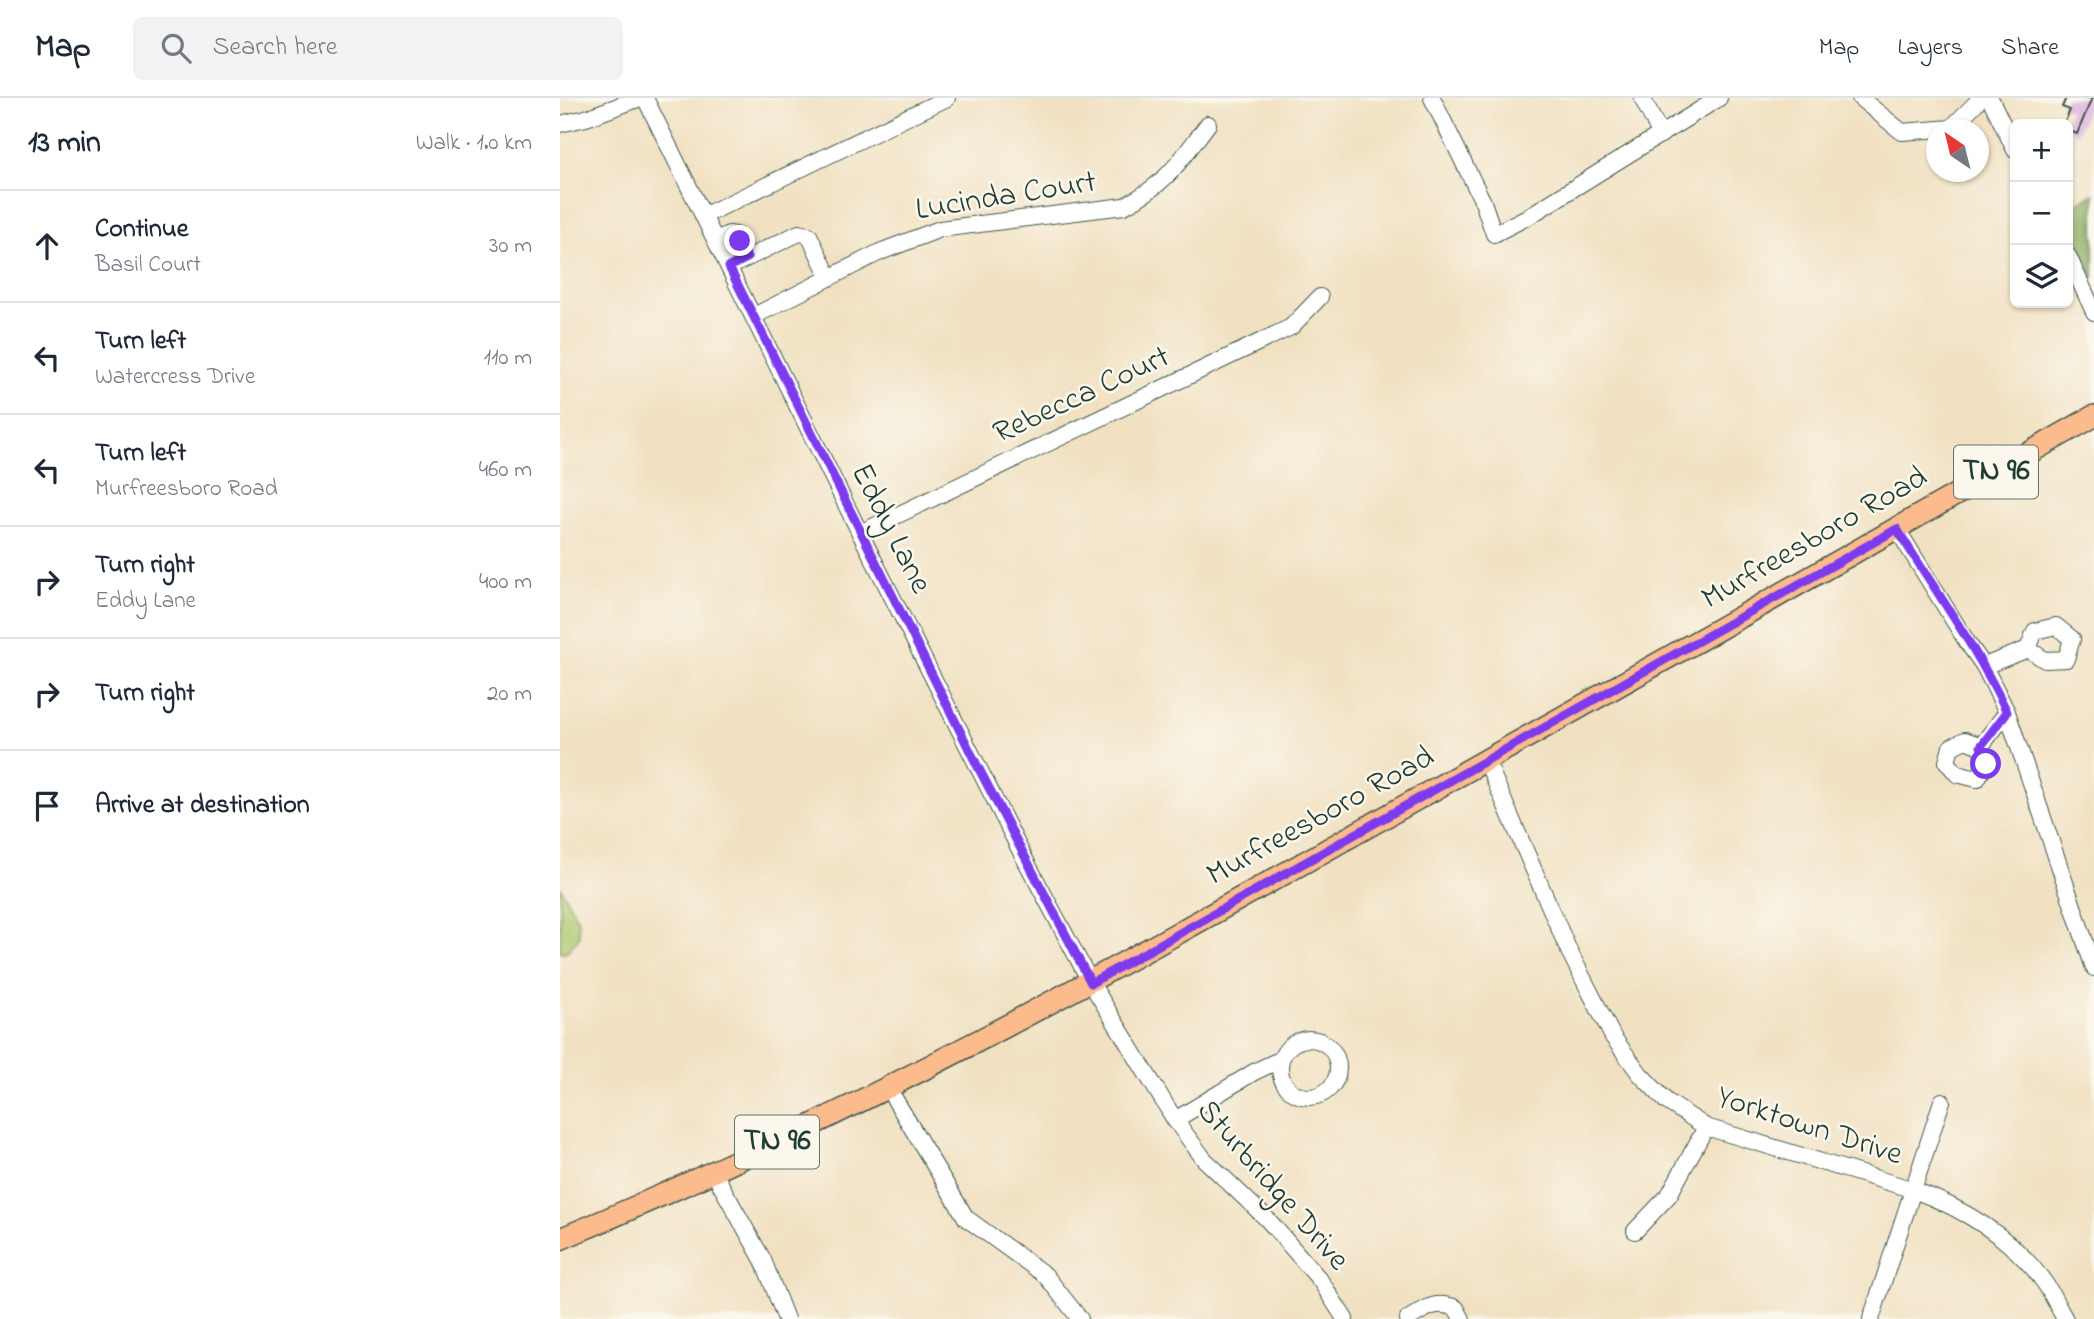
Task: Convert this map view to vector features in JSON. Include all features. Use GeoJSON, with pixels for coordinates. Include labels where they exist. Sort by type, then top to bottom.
{"type":"FeatureCollection","features":[{"type":"Feature","properties":{"kind":"main road","name":"Murfreesboro Road"},"geometry":{"type":"LineString","coordinates":[[560,1239],[714,1173],[888,1088],[1091,983],[2094,416]]}},
{"type":"Feature","properties":{"kind":"street"},"geometry":{"type":"LineString","coordinates":[[560,124],[586,118],[642,98]]}},
{"type":"Feature","properties":{"kind":"street","name":"Eddy Lane"},"geometry":{"type":"LineString","coordinates":[[642,98],[716,240],[1020,850],[1091,983]]}},
{"type":"Feature","properties":{"kind":"street"},"geometry":{"type":"LineString","coordinates":[[703,216],[947,98]]}},
{"type":"Feature","properties":{"kind":"street"},"geometry":{"type":"LineString","coordinates":[[1432,98],[1483,202],[1494,234],[1529,216],[1719,98]]}},
{"type":"Feature","properties":{"kind":"street"},"geometry":{"type":"LineString","coordinates":[[1642,98],[1661,135]]}},
{"type":"Feature","properties":{"kind":"street"},"geometry":{"type":"LineString","coordinates":[[1860,98],[1902,132],[1951,128],[1981,98]]}},
{"type":"Feature","properties":{"kind":"street"},"geometry":{"type":"LineString","coordinates":[[1990,98],[2010,139]]}},
{"type":"Feature","properties":{"kind":"street","name":"Lucinda Court"},"geometry":{"type":"LineString","coordinates":[[754,316],[880,252],[940,229],[1124,206],[1145,195],[1167,178],[1208,124]]}},
{"type":"Feature","properties":{"kind":"street"},"geometry":{"type":"LineString","coordinates":[[729,267],[799,233],[809,235],[829,277]]}},
{"type":"Feature","properties":{"kind":"street"},"geometry":{"type":"LineString","coordinates":[[716,240],[729,234],[735,235],[747,258]]}},
{"type":"Feature","properties":{"kind":"street"},"geometry":{"type":"LineString","coordinates":[[2073,267],[2094,312]]}},
{"type":"Feature","properties":{"kind":"street","name":"Rebecca Court"},"geometry":{"type":"LineString","coordinates":[[860,533],[1291,327],[1320,297]]}},
{"type":"Feature","properties":{"kind":"street"},"geometry":{"type":"LineString","coordinates":[[1897,529],[1984,666],[2007,712],[2094,968]]}},
{"type":"Feature","properties":{"kind":"street"},"geometry":{"type":"LineString","coordinates":[[1984,666],[2028,649]]}},
{"type":"Feature","properties":{"kind":"street"},"geometry":{"type":"LineString","coordinates":[[1981,746],[2007,712]]}},
{"type":"Feature","properties":{"kind":"street","name":"Yorktown Drive"},"geometry":{"type":"LineString","coordinates":[[1486,760],[1569,951],[1613,1037],[1640,1074],[1666,1101],[1706,1127],[1939,1199],[1979,1221],[2019,1251],[2044,1282],[2066,1319]]}},
{"type":"Feature","properties":{"kind":"street","name":"Sturbridge Drive"},"geometry":{"type":"LineString","coordinates":[[1091,983],[1175,1120],[1204,1159],[1268,1220],[1311,1270],[1345,1319]]}},
{"type":"Feature","properties":{"kind":"street"},"geometry":{"type":"LineString","coordinates":[[1175,1120],[1254,1072],[1275,1062],[1280,1064]]}},
{"type":"Feature","properties":{"kind":"street"},"geometry":{"type":"LineString","coordinates":[[888,1088],[966,1218],[1045,1275],[1080,1319]]}},
{"type":"Feature","properties":{"kind":"street"},"geometry":{"type":"LineString","coordinates":[[1871,1319],[1942,1101]]}},
{"type":"Feature","properties":{"kind":"street"},"geometry":{"type":"LineString","coordinates":[[1635,1231],[1669,1195],[1706,1127]]}},
{"type":"Feature","properties":{"kind":"street"},"geometry":{"type":"LineString","coordinates":[[714,1173],[763,1260],[786,1319]]}},
{"type":"Feature","properties":{"kind":"street"},"geometry":{"type":"LineString","coordinates":[[1408,1319],[1433,1305],[1443,1303],[1456,1308],[1462,1319]]}},
{"type":"Feature","properties":{"kind":"green space"},"geometry":{"type":"Polygon","coordinates":[[[2094,194],[2094,278],[2073,234],[2073,205],[2094,194]]]}},
{"type":"Feature","properties":{"kind":"green space"},"geometry":{"type":"Polygon","coordinates":[[[560,886],[578,921],[579,937],[567,951],[560,952],[560,886]]]}},
{"type":"Feature","properties":{"kind":"building"},"geometry":{"type":"Polygon","coordinates":[[[2066,98],[2092,98],[2077,134],[2073,132],[2073,119],[2066,119],[2070,110],[2062,107],[2066,98]]]}},
{"type":"Feature","properties":{"kind":"route"},"geometry":{"type":"LineString","coordinates":[[740,241],[747,258],[729,267],[977,765],[1091,983],[1897,529],[1984,666],[2007,712],[1981,746],[1986,764]]}}]}
